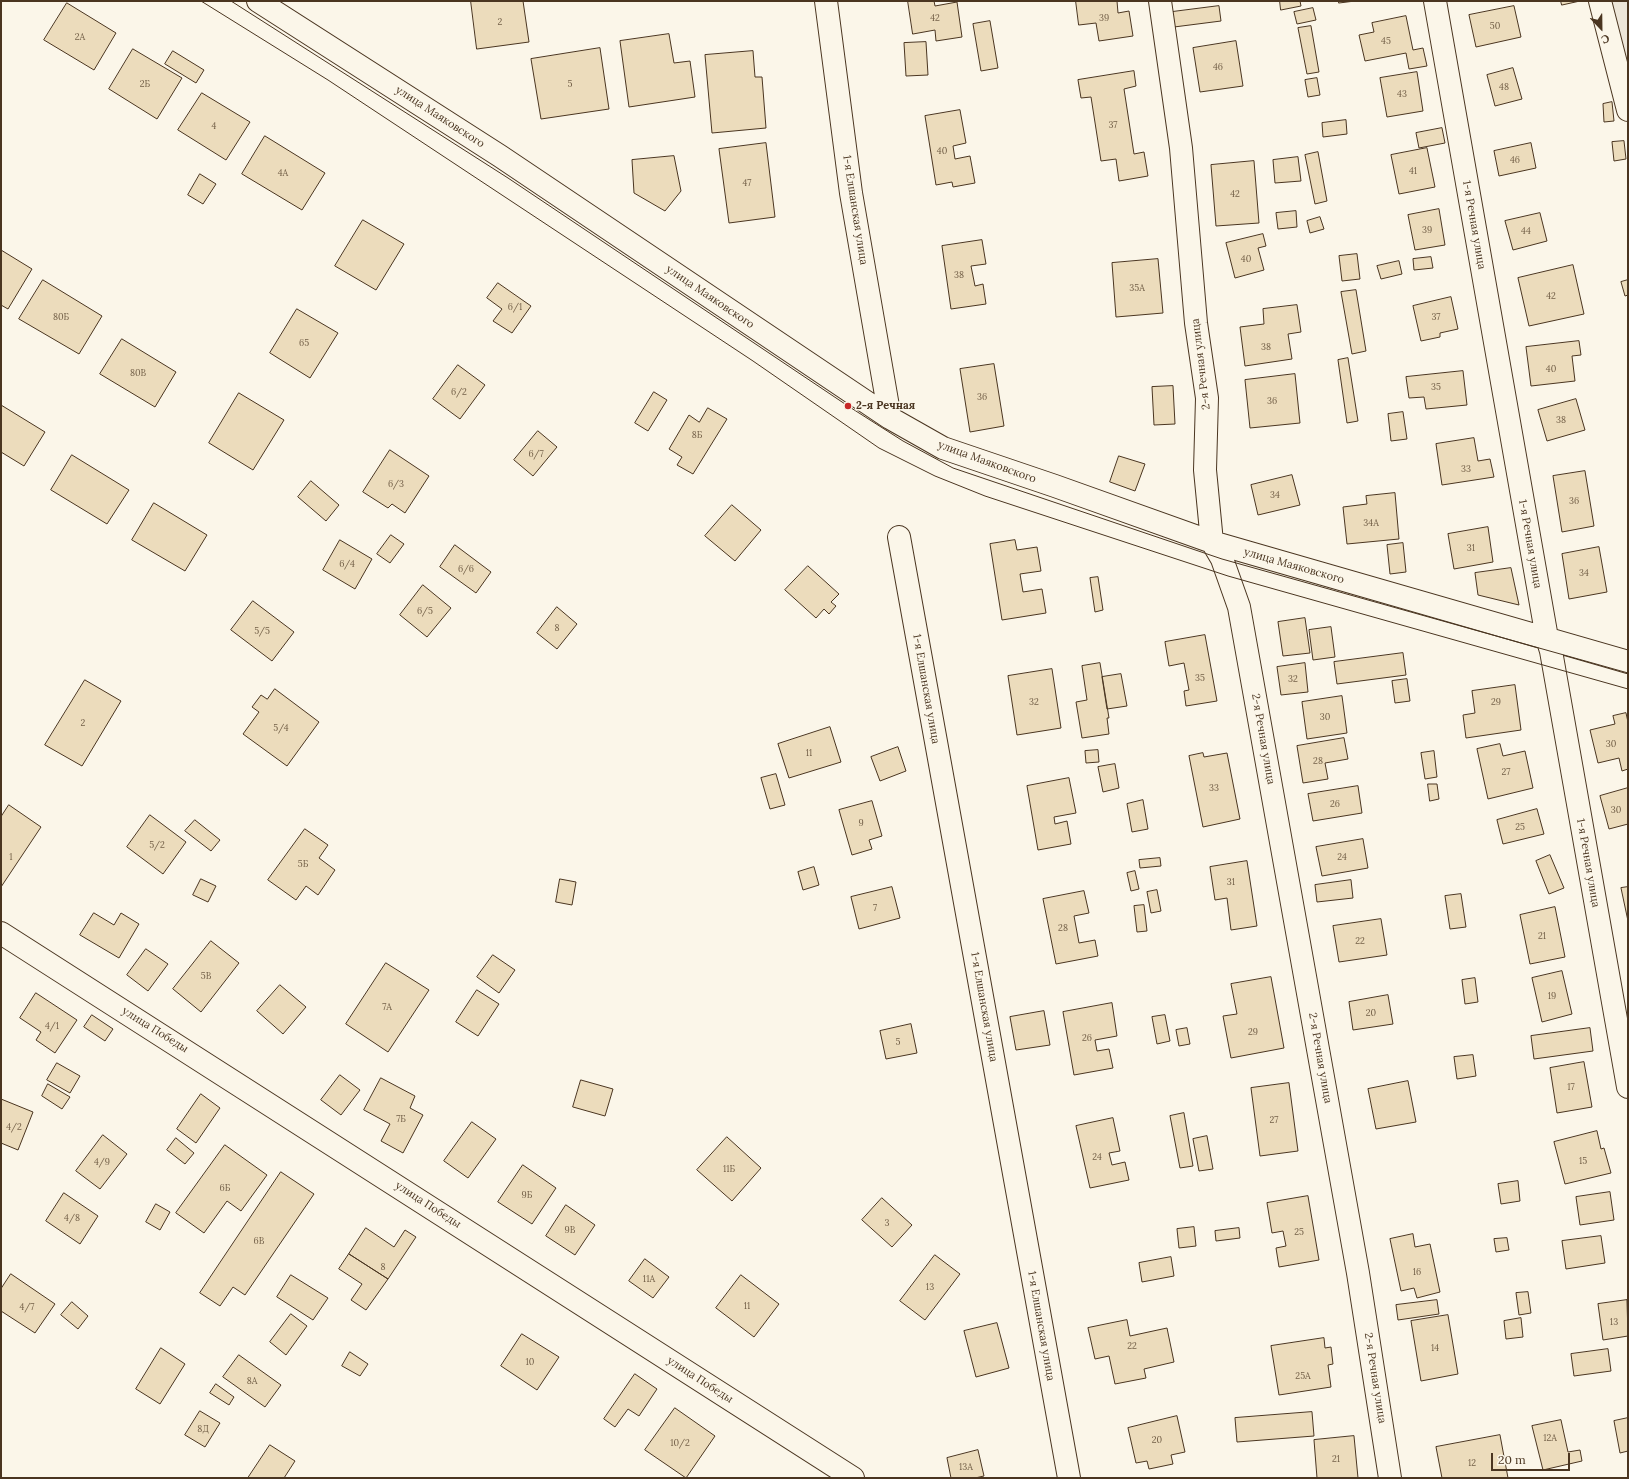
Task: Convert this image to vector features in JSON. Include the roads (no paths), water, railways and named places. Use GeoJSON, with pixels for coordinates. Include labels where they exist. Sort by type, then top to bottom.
{"type":"FeatureCollection","features":[{"type":"Feature","properties":{"kind":"street","name":"улица Маяковского"},"geometry":{"type":"LineString","coordinates":[[258,1],[500,156],[890,418],[943,448],[1212,542],[1628,662]]}},
{"type":"Feature","properties":{"kind":"street","name":"1-я Елшанская улица"},"geometry":{"type":"LineString","coordinates":[[826,1],[852,193],[890,418]]}},
{"type":"Feature","properties":{"kind":"street","name":"2-я Речная улица"},"geometry":{"type":"LineString","coordinates":[[1160,1],[1181,148],[1196,323],[1207,398],[1205,470],[1212,542],[1222,560],[1239,607],[1358,1273],[1390,1478]]}},
{"type":"Feature","properties":{"kind":"street","name":"1-я Речная улица"},"geometry":{"type":"LineString","coordinates":[[1435,1],[1628,1087]]}},
{"type":"Feature","properties":{"kind":"street"},"geometry":{"type":"LineString","coordinates":[[1600,1],[1628,110]]}},
{"type":"Feature","properties":{"kind":"street","name":"1-я Елшанская улица"},"geometry":{"type":"LineString","coordinates":[[899,537],[1069,1478]]}},
{"type":"Feature","properties":{"kind":"street","name":"улица Победы"},"geometry":{"type":"LineString","coordinates":[[2,935],[853,1478]]}},
{"type":"Feature","properties":{"kind":"tram line"},"geometry":{"type":"LineString","coordinates":[[201,1],[328,80],[753,361],[879,448],[935,476],[985,496],[1228,576],[1628,689]]}},
{"type":"Feature","properties":{"kind":"tram line"},"geometry":{"type":"LineString","coordinates":[[231,1],[508,178],[848,406],[903,441],[953,468],[1222,559],[1628,673]]}},
{"type":"Feature","properties":{"kind":"place","name":"2-я Речная"},"geometry":{"type":"Point","coordinates":[848,406]}}]}
